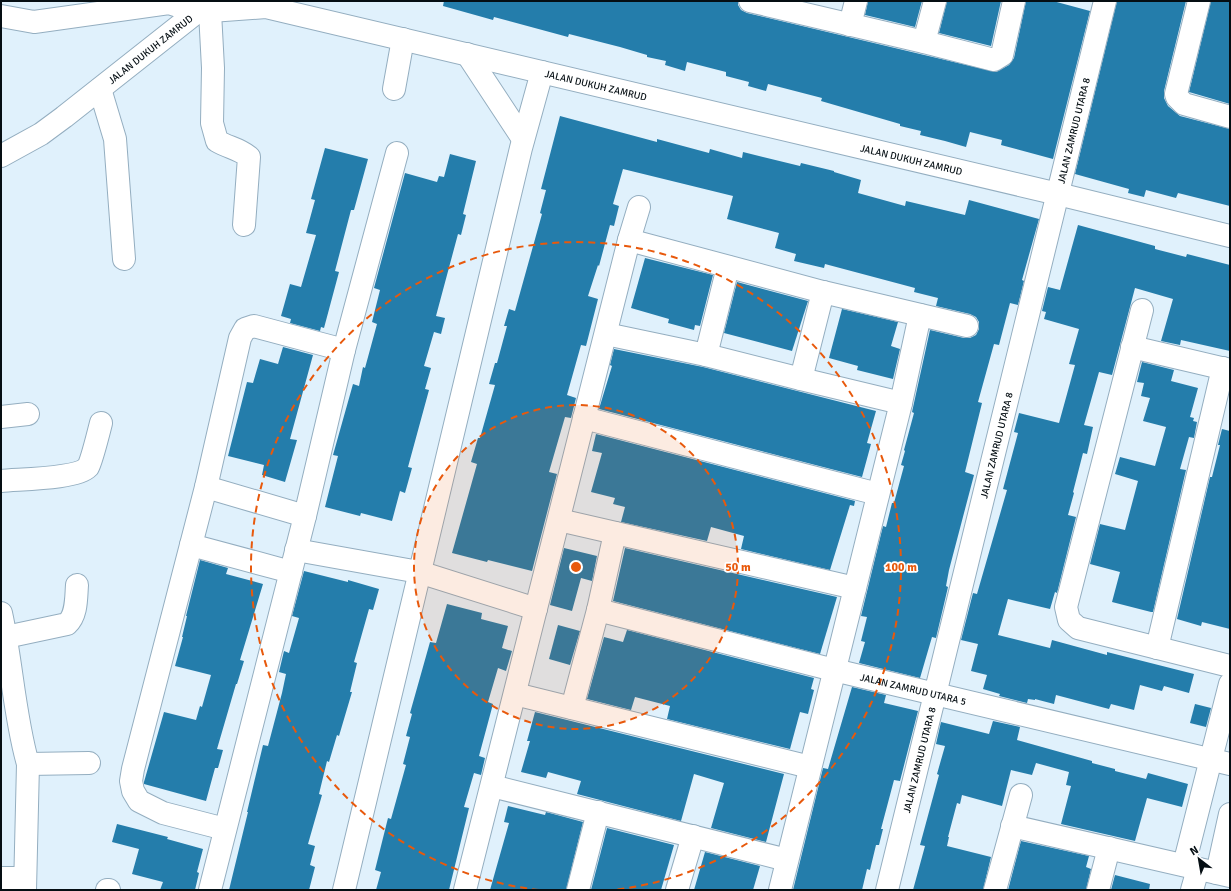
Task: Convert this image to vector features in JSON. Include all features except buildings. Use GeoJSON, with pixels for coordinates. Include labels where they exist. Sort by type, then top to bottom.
{"type":"FeatureCollection","features":[{"type":"Feature","properties":{"kind":"street"},"geometry":{"type":"LineString","coordinates":[[750,1],[776,4],[850,26],[924,42],[994,60],[1002,54],[1014,1]]}},
{"type":"Feature","properties":{"kind":"street"},"geometry":{"type":"LineString","coordinates":[[850,26],[856,1]]}},
{"type":"Feature","properties":{"kind":"street"},"geometry":{"type":"LineString","coordinates":[[924,42],[934,1]]}},
{"type":"Feature","properties":{"kind":"street","name":"JALAN ZAMRUD UTARA 8"},"geometry":{"type":"LineString","coordinates":[[887,890],[1058,194],[1065,158],[1105,1]]}},
{"type":"Feature","properties":{"kind":"street"},"geometry":{"type":"LineString","coordinates":[[1199,1],[1176,97],[1184,104],[1230,117]]}},
{"type":"Feature","properties":{"kind":"street"},"geometry":{"type":"LineString","coordinates":[[1,16],[34,22],[169,2],[204,12],[213,68],[212,123],[217,141],[226,147],[240,150],[249,157],[244,225]]}},
{"type":"Feature","properties":{"kind":"street","name":"JALAN DUKUH ZAMRUD"},"geometry":{"type":"LineString","coordinates":[[1,156],[41,134],[204,12],[267,4],[403,40],[1058,194],[1230,236]]}},
{"type":"Feature","properties":{"kind":"street"},"geometry":{"type":"LineString","coordinates":[[394,88],[403,40]]}},
{"type":"Feature","properties":{"kind":"street"},"geometry":{"type":"LineString","coordinates":[[467,54],[523,140]]}},
{"type":"Feature","properties":{"kind":"street"},"geometry":{"type":"LineString","coordinates":[[344,890],[523,140],[542,72]]}},
{"type":"Feature","properties":{"kind":"street"},"geometry":{"type":"LineString","coordinates":[[100,89],[115,139],[124,259]]}},
{"type":"Feature","properties":{"kind":"street"},"geometry":{"type":"LineString","coordinates":[[210,890],[305,516],[344,350],[397,153]]}},
{"type":"Feature","properties":{"kind":"street"},"geometry":{"type":"LineString","coordinates":[[465,890],[629,240],[639,207]]}},
{"type":"Feature","properties":{"kind":"street"},"geometry":{"type":"LineString","coordinates":[[629,240],[823,292],[967,326]]}},
{"type":"Feature","properties":{"kind":"street"},"geometry":{"type":"LineString","coordinates":[[706,355],[728,267]]}},
{"type":"Feature","properties":{"kind":"street"},"geometry":{"type":"LineString","coordinates":[[801,379],[823,292]]}},
{"type":"Feature","properties":{"kind":"street"},"geometry":{"type":"LineString","coordinates":[[1142,310],[1066,607],[1069,620],[1078,628],[1230,666]]}},
{"type":"Feature","properties":{"kind":"street"},"geometry":{"type":"LineString","coordinates":[[780,890],[901,403],[920,315]]}},
{"type":"Feature","properties":{"kind":"street"},"geometry":{"type":"LineString","coordinates":[[225,830],[163,813],[139,801],[133,791],[131,781],[133,769],[206,488],[240,338],[245,329],[254,326],[344,350]]}},
{"type":"Feature","properties":{"kind":"street"},"geometry":{"type":"LineString","coordinates":[[606,334],[706,355],[901,403]]}},
{"type":"Feature","properties":{"kind":"street"},"geometry":{"type":"LineString","coordinates":[[1132,348],[1226,369],[1157,648]]}},
{"type":"Feature","properties":{"kind":"street"},"geometry":{"type":"LineString","coordinates":[[1,417],[28,414]]}},
{"type":"Feature","properties":{"kind":"street"},"geometry":{"type":"LineString","coordinates":[[584,418],[878,494]]}},
{"type":"Feature","properties":{"kind":"street"},"geometry":{"type":"LineString","coordinates":[[1,481],[70,475],[82,471],[88,466],[101,423]]}},
{"type":"Feature","properties":{"kind":"street"},"geometry":{"type":"LineString","coordinates":[[206,488],[305,516]]}},
{"type":"Feature","properties":{"kind":"street"},"geometry":{"type":"LineString","coordinates":[[559,520],[855,588]]}},
{"type":"Feature","properties":{"kind":"street"},"geometry":{"type":"LineString","coordinates":[[572,708],[598,610],[615,533]]}},
{"type":"Feature","properties":{"kind":"street"},"geometry":{"type":"LineString","coordinates":[[191,544],[291,572]]}},
{"type":"Feature","properties":{"kind":"street"},"geometry":{"type":"LineString","coordinates":[[296,550],[419,572],[536,610]]}},
{"type":"Feature","properties":{"kind":"street"},"geometry":{"type":"LineString","coordinates":[[6,637],[67,624],[74,615],[78,585]]}},
{"type":"Feature","properties":{"kind":"street","name":"JALAN ZAMRUD UTARA 5"},"geometry":{"type":"LineString","coordinates":[[598,610],[834,670],[1220,762]]}},
{"type":"Feature","properties":{"kind":"street"},"geometry":{"type":"LineString","coordinates":[[1,613],[23,746],[28,764],[25,884],[1,878]]}},
{"type":"Feature","properties":{"kind":"street"},"geometry":{"type":"LineString","coordinates":[[1207,871],[1230,684]]}},
{"type":"Feature","properties":{"kind":"street"},"geometry":{"type":"LineString","coordinates":[[515,694],[810,768]]}},
{"type":"Feature","properties":{"kind":"street"},"geometry":{"type":"LineString","coordinates":[[28,764],[89,763]]}},
{"type":"Feature","properties":{"kind":"street"},"geometry":{"type":"LineString","coordinates":[[492,786],[787,860]]}},
{"type":"Feature","properties":{"kind":"street"},"geometry":{"type":"LineString","coordinates":[[995,890],[1021,795]]}},
{"type":"Feature","properties":{"kind":"street"},"geometry":{"type":"LineString","coordinates":[[578,890],[598,812]]}},
{"type":"Feature","properties":{"kind":"street"},"geometry":{"type":"LineString","coordinates":[[1192,890],[1207,871],[1230,814]]}},
{"type":"Feature","properties":{"kind":"street"},"geometry":{"type":"LineString","coordinates":[[1012,826],[1207,871]]}},
{"type":"Feature","properties":{"kind":"street"},"geometry":{"type":"LineString","coordinates":[[677,890],[693,836]]}},
{"type":"Feature","properties":{"kind":"street"},"geometry":{"type":"LineString","coordinates":[[1098,890],[1109,848]]}}]}
